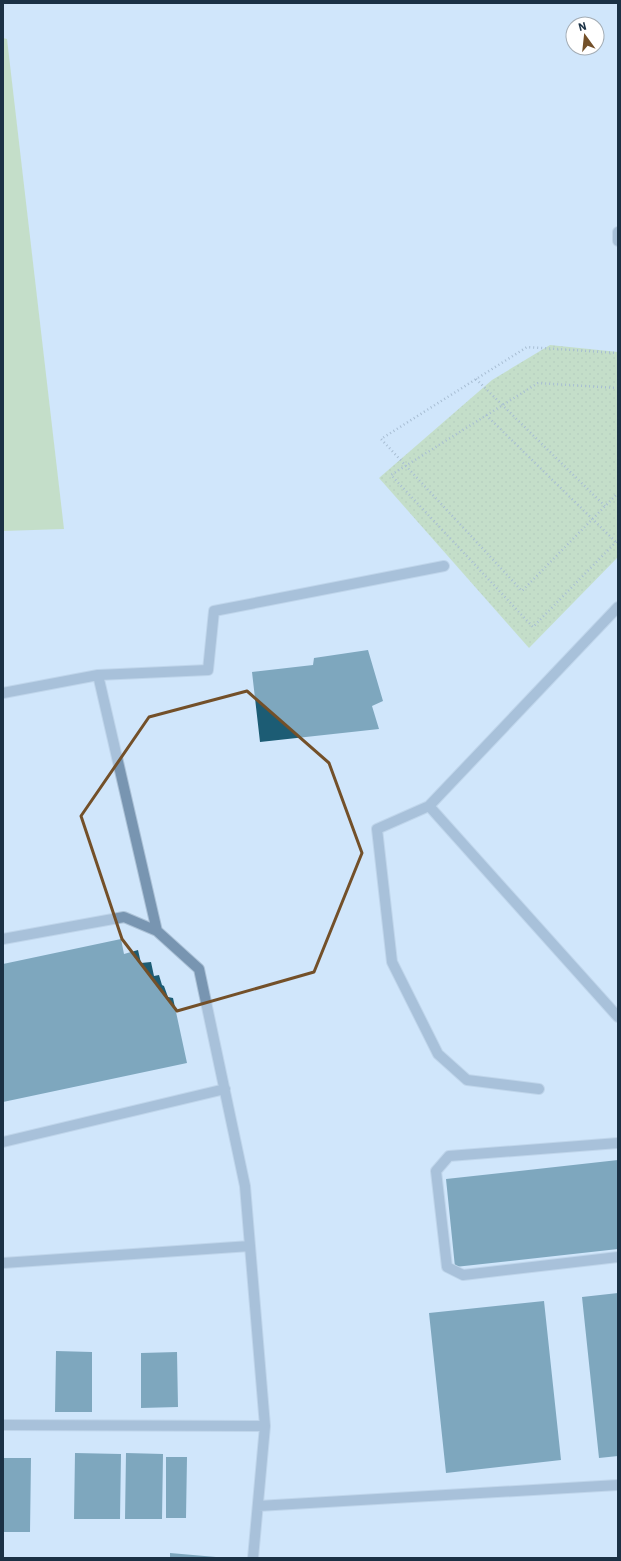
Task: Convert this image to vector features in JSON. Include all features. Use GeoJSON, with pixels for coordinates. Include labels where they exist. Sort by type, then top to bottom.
{"type":"FeatureCollection","features":[{"type":"Feature","properties":{"kind":"street"},"geometry":{"type":"LineString","coordinates":[[618,232],[618,241]]}},
{"type":"Feature","properties":{"kind":"street"},"geometry":{"type":"LineString","coordinates":[[3,693],[98,675],[208,670],[214,611],[444,566]]}},
{"type":"Feature","properties":{"kind":"street"},"geometry":{"type":"LineString","coordinates":[[539,1088],[467,1080],[438,1054],[392,962],[377,829],[429,806],[618,607]]}},
{"type":"Feature","properties":{"kind":"street"},"geometry":{"type":"LineString","coordinates":[[98,675],[156,931]]}},
{"type":"Feature","properties":{"kind":"street"},"geometry":{"type":"LineString","coordinates":[[429,806],[618,1017]]}},
{"type":"Feature","properties":{"kind":"street"},"geometry":{"type":"LineString","coordinates":[[3,939],[124,917],[156,931],[199,968],[246,1186],[264,1426],[253,1558]]}},
{"type":"Feature","properties":{"kind":"street"},"geometry":{"type":"LineString","coordinates":[[3,1142],[225,1088]]}},
{"type":"Feature","properties":{"kind":"street"},"geometry":{"type":"LineString","coordinates":[[618,1142],[449,1156],[436,1171],[447,1267],[463,1276],[618,1257]]}},
{"type":"Feature","properties":{"kind":"street"},"geometry":{"type":"LineString","coordinates":[[3,1263],[250,1246]]}},
{"type":"Feature","properties":{"kind":"street"},"geometry":{"type":"LineString","coordinates":[[3,1425],[264,1426]]}},
{"type":"Feature","properties":{"kind":"street"},"geometry":{"type":"LineString","coordinates":[[258,1506],[618,1485]]}},
{"type":"Feature","properties":{"kind":"path"},"geometry":{"type":"LineString","coordinates":[[618,353],[527,347],[381,439],[522,591],[618,493]]}},
{"type":"Feature","properties":{"kind":"path"},"geometry":{"type":"LineString","coordinates":[[476,379],[605,506]]}},
{"type":"Feature","properties":{"kind":"path"},"geometry":{"type":"LineString","coordinates":[[486,415],[617,541],[533,627],[391,475],[538,382],[618,388]]}},
{"type":"Feature","properties":{"kind":"highlighted area"},"geometry":{"type":"Polygon","coordinates":[[[247,691],[329,763],[362,853],[314,972],[177,1011],[122,939],[81,816],[149,717],[247,691]]]}},
{"type":"Feature","properties":{"kind":"green space"},"geometry":{"type":"Polygon","coordinates":[[[3,38],[7,39],[64,529],[3,531],[3,38]]]}},
{"type":"Feature","properties":{"kind":"green space"},"geometry":{"type":"Polygon","coordinates":[[[550,345],[618,352],[618,557],[529,648],[379,478],[492,380],[550,345]]]}},
{"type":"Feature","properties":{"kind":"building"},"geometry":{"type":"Polygon","coordinates":[[[368,650],[383,701],[372,706],[379,729],[260,742],[252,672],[313,665],[314,658],[368,650]]]}},
{"type":"Feature","properties":{"kind":"building"},"geometry":{"type":"Polygon","coordinates":[[[121,939],[124,954],[138,950],[141,963],[151,962],[154,976],[159,975],[168,997],[173,998],[187,1063],[3,1102],[3,964],[121,939]]]}},
{"type":"Feature","properties":{"kind":"building"},"geometry":{"type":"Polygon","coordinates":[[[618,1160],[618,1249],[455,1267],[446,1179],[618,1160]]]}},
{"type":"Feature","properties":{"kind":"building"},"geometry":{"type":"Polygon","coordinates":[[[618,1293],[618,1456],[599,1458],[582,1297],[618,1293]]]}},
{"type":"Feature","properties":{"kind":"building"},"geometry":{"type":"Polygon","coordinates":[[[544,1301],[561,1460],[446,1473],[429,1313],[544,1301]]]}},
{"type":"Feature","properties":{"kind":"building"},"geometry":{"type":"Polygon","coordinates":[[[56,1351],[92,1352],[92,1412],[55,1412],[56,1351]]]}},
{"type":"Feature","properties":{"kind":"building"},"geometry":{"type":"Polygon","coordinates":[[[177,1352],[178,1407],[141,1408],[141,1353],[177,1352]]]}},
{"type":"Feature","properties":{"kind":"building"},"geometry":{"type":"Polygon","coordinates":[[[75,1453],[121,1454],[120,1519],[74,1519],[75,1453]]]}},
{"type":"Feature","properties":{"kind":"building"},"geometry":{"type":"Polygon","coordinates":[[[126,1453],[163,1454],[162,1519],[125,1519],[126,1453]]]}},
{"type":"Feature","properties":{"kind":"building"},"geometry":{"type":"Polygon","coordinates":[[[166,1457],[187,1457],[186,1518],[166,1518],[166,1457]]]}},
{"type":"Feature","properties":{"kind":"building"},"geometry":{"type":"Polygon","coordinates":[[[3,1458],[31,1458],[30,1532],[3,1532],[3,1458]]]}},
{"type":"Feature","properties":{"kind":"building"},"geometry":{"type":"Polygon","coordinates":[[[170,1553],[216,1557],[216,1558],[170,1558],[170,1553]]]}}]}
